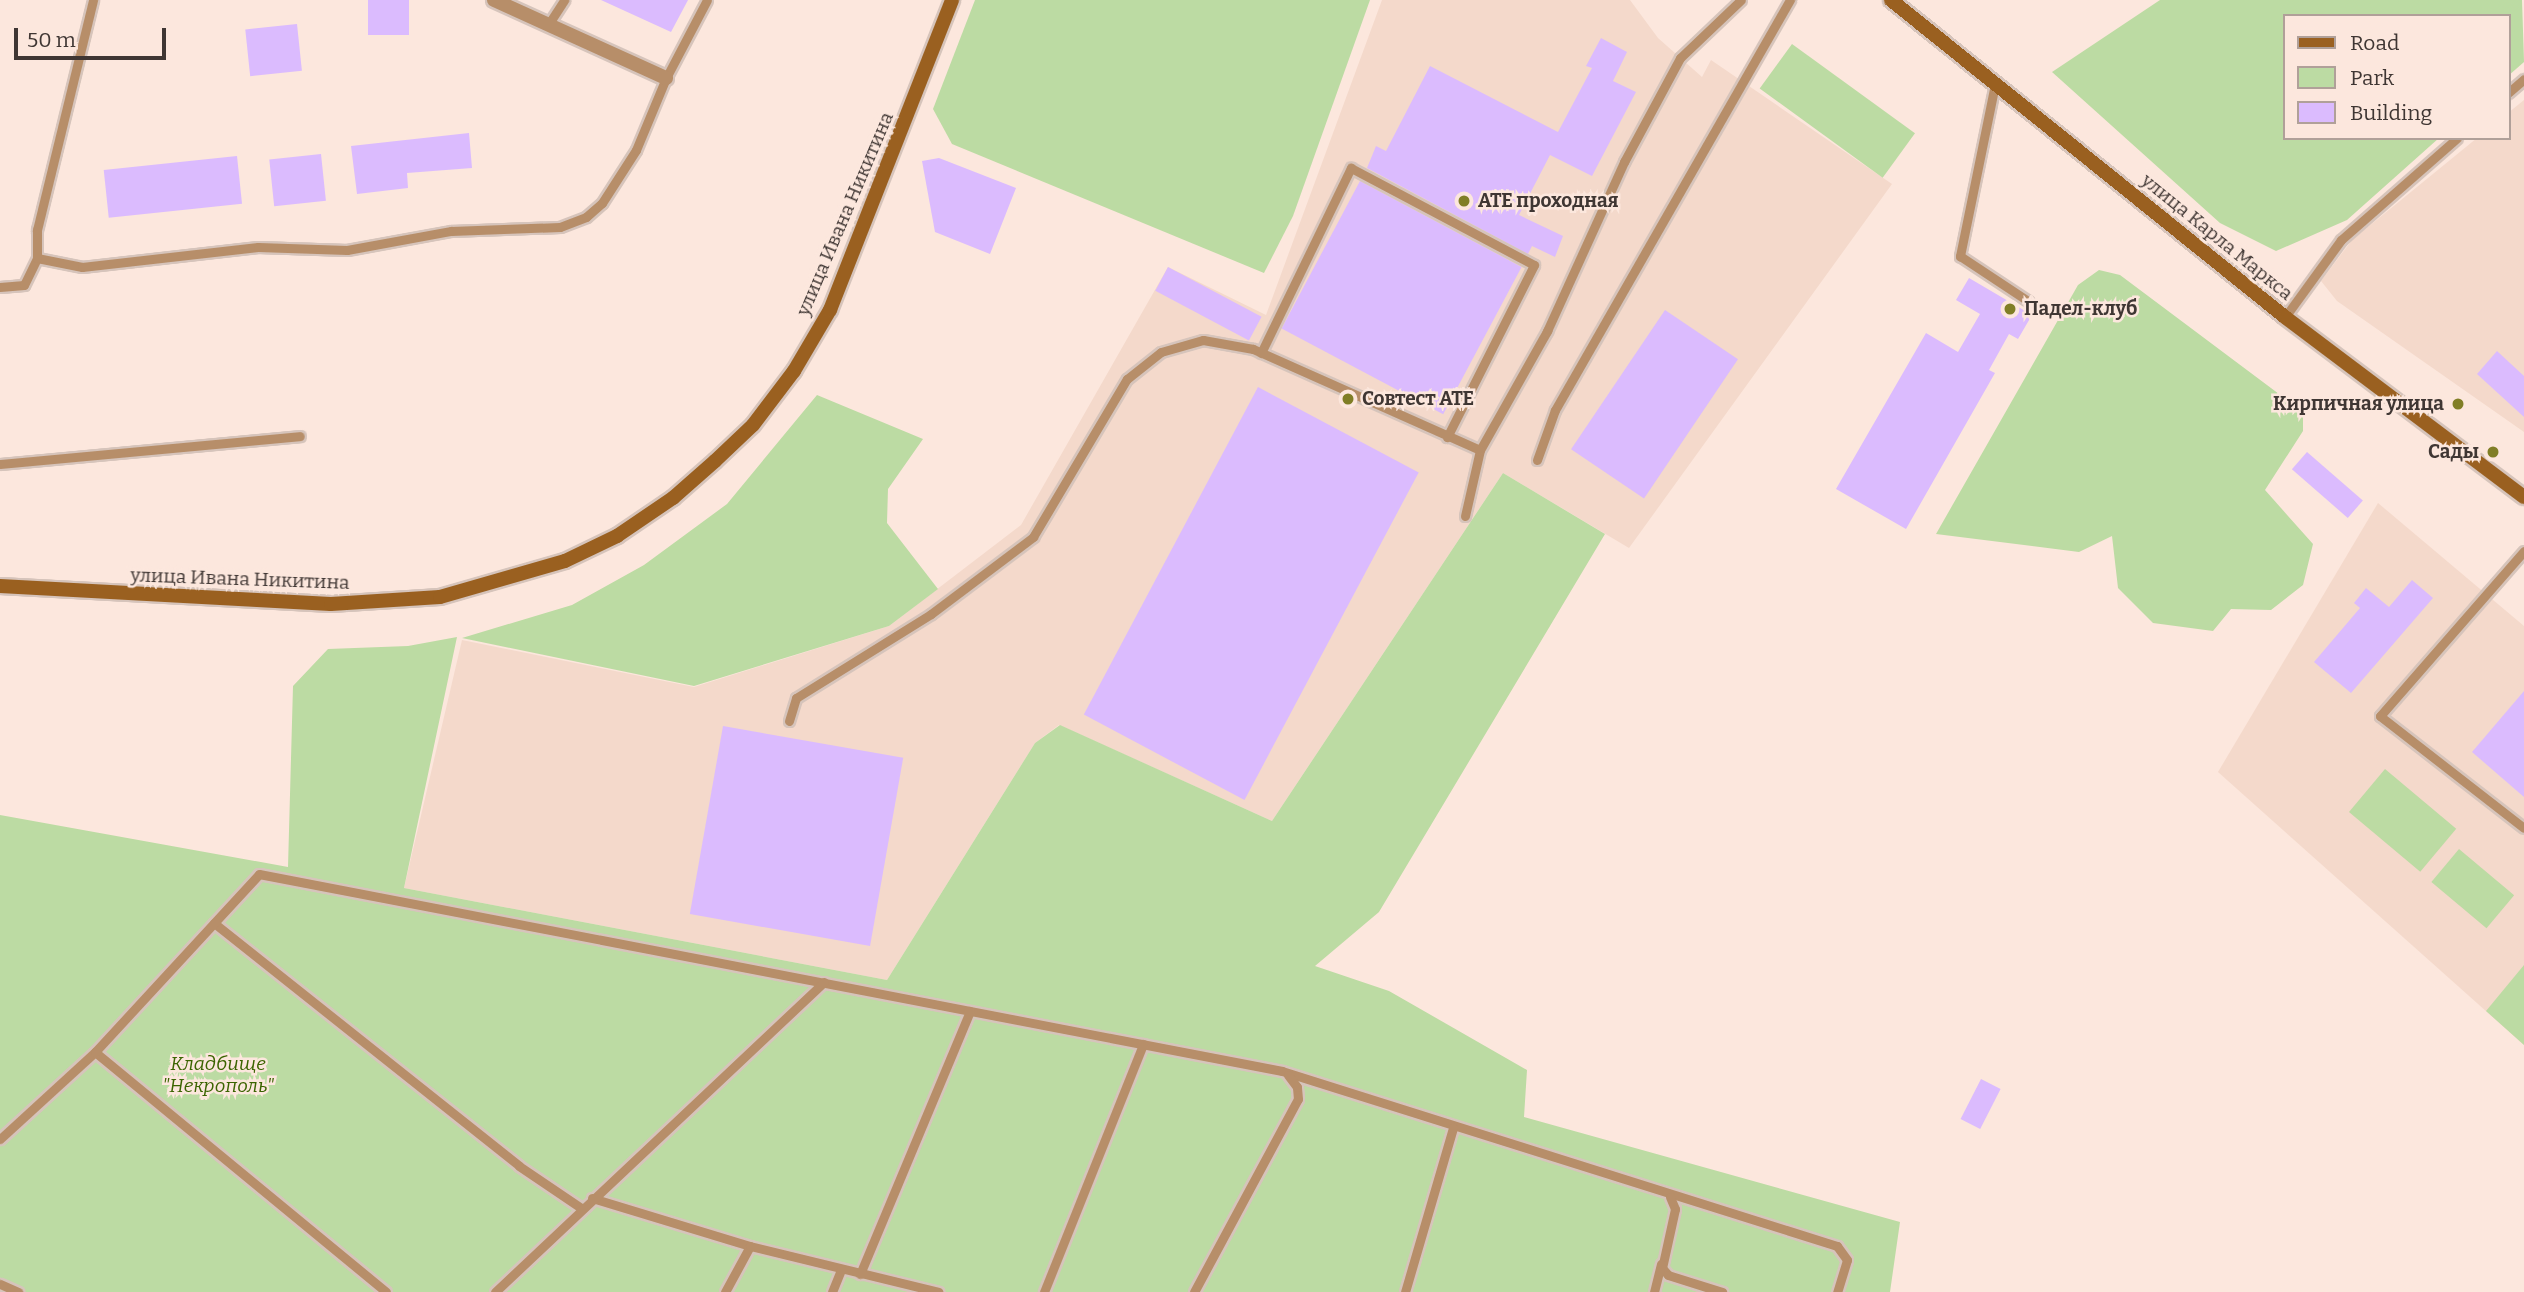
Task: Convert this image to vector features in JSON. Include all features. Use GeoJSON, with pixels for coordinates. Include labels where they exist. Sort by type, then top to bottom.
{"type":"FeatureCollection","features":[{"type":"Feature","properties":{"kind":"main road","name":"улица Ивана Никитина"},"geometry":{"type":"LineString","coordinates":[[0,586],[331,604],[440,597],[553,566],[617,536],[673,498],[715,461],[753,425],[794,371],[830,310],[952,0]]}},
{"type":"Feature","properties":{"kind":"main road","name":"улица Карла Маркса"},"geometry":{"type":"LineString","coordinates":[[1891,0],[2285,317],[2524,497]]}},
{"type":"Feature","properties":{"kind":"street"},"geometry":{"type":"LineString","coordinates":[[494,0],[666,78]]}},
{"type":"Feature","properties":{"kind":"lane"},"geometry":{"type":"LineString","coordinates":[[0,287],[24,285],[37,258],[37,230],[93,0]]}},
{"type":"Feature","properties":{"kind":"lane"},"geometry":{"type":"LineString","coordinates":[[548,24],[564,0]]}},
{"type":"Feature","properties":{"kind":"lane"},"geometry":{"type":"LineString","coordinates":[[37,258],[82,267],[258,247],[347,250],[451,231],[560,226],[586,217],[602,202],[636,150],[666,78],[707,0]]}},
{"type":"Feature","properties":{"kind":"lane"},"geometry":{"type":"LineString","coordinates":[[1465,516],[1480,450],[1547,331],[1625,162],[1680,58],[1741,0]]}},
{"type":"Feature","properties":{"kind":"lane"},"geometry":{"type":"LineString","coordinates":[[1537,460],[1555,410],[1790,0]]}},
{"type":"Feature","properties":{"kind":"lane"},"geometry":{"type":"LineString","coordinates":[[2510,91],[2524,79]]}},
{"type":"Feature","properties":{"kind":"lane"},"geometry":{"type":"LineString","coordinates":[[1995,84],[1960,256],[2028,301]]}},
{"type":"Feature","properties":{"kind":"lane"},"geometry":{"type":"LineString","coordinates":[[2285,317],[2341,240],[2455,140]]}},
{"type":"Feature","properties":{"kind":"lane"},"geometry":{"type":"LineString","coordinates":[[1261,353],[1351,168],[1534,265],[1447,437]]}},
{"type":"Feature","properties":{"kind":"lane"},"geometry":{"type":"LineString","coordinates":[[789,721],[796,698],[931,614],[1032,537],[1127,379],[1161,352],[1203,340],[1261,353],[1480,450]]}},
{"type":"Feature","properties":{"kind":"lane"},"geometry":{"type":"LineString","coordinates":[[0,464],[300,436]]}},
{"type":"Feature","properties":{"kind":"lane"},"geometry":{"type":"LineString","coordinates":[[2524,551],[2380,716],[2524,828]]}},
{"type":"Feature","properties":{"kind":"lane"},"geometry":{"type":"LineString","coordinates":[[0,1139],[95,1052],[259,874],[1282,1071],[1319,1086],[1841,1248],[1846,1260],[1836,1292]]}},
{"type":"Feature","properties":{"kind":"lane"},"geometry":{"type":"LineString","coordinates":[[214,923],[519,1166],[581,1208]]}},
{"type":"Feature","properties":{"kind":"lane"},"geometry":{"type":"LineString","coordinates":[[495,1292],[581,1208],[824,982]]}},
{"type":"Feature","properties":{"kind":"lane"},"geometry":{"type":"LineString","coordinates":[[860,1274],[970,1011]]}},
{"type":"Feature","properties":{"kind":"lane"},"geometry":{"type":"LineString","coordinates":[[1044,1292],[1143,1044]]}},
{"type":"Feature","properties":{"kind":"lane"},"geometry":{"type":"LineString","coordinates":[[95,1052],[386,1292]]}},
{"type":"Feature","properties":{"kind":"lane"},"geometry":{"type":"LineString","coordinates":[[1282,1071],[1295,1083],[1298,1099]]}},
{"type":"Feature","properties":{"kind":"lane"},"geometry":{"type":"LineString","coordinates":[[1194,1292],[1298,1099],[1319,1086]]}},
{"type":"Feature","properties":{"kind":"lane"},"geometry":{"type":"LineString","coordinates":[[1405,1292],[1453,1128]]}},
{"type":"Feature","properties":{"kind":"lane"},"geometry":{"type":"LineString","coordinates":[[1655,1287],[1675,1209],[1670,1197]]}},
{"type":"Feature","properties":{"kind":"lane"},"geometry":{"type":"LineString","coordinates":[[592,1198],[841,1270],[938,1292]]}},
{"type":"Feature","properties":{"kind":"lane"},"geometry":{"type":"LineString","coordinates":[[1675,1209],[1692,1203]]}},
{"type":"Feature","properties":{"kind":"lane"},"geometry":{"type":"LineString","coordinates":[[725,1292],[750,1245]]}},
{"type":"Feature","properties":{"kind":"lane"},"geometry":{"type":"LineString","coordinates":[[1661,1264],[1673,1276],[1722,1292]]}},
{"type":"Feature","properties":{"kind":"lane"},"geometry":{"type":"LineString","coordinates":[[832,1292],[841,1270]]}},
{"type":"Feature","properties":{"kind":"lane"},"geometry":{"type":"LineString","coordinates":[[1655,1287],[1673,1276]]}},
{"type":"Feature","properties":{"kind":"lane"},"geometry":{"type":"LineString","coordinates":[[0,1284],[18,1292]]}},
{"type":"Feature","properties":{"kind":"shaded area"},"geometry":{"type":"Polygon","coordinates":[[[1382,0],[1630,0],[1658,38],[1702,77],[1711,60],[1892,184],[1629,548],[1503,473],[1272,821],[1059,725],[1035,743],[887,980],[404,888],[462,640],[694,687],[889,626],[1021,525],[1168,267],[1266,315],[1382,0]]]}},
{"type":"Feature","properties":{"kind":"shaded area"},"geometry":{"type":"Polygon","coordinates":[[[2524,100],[2524,432],[2337,301],[2321,281],[2352,240],[2475,140],[2510,140],[2510,111],[2524,100]]]}},
{"type":"Feature","properties":{"kind":"shaded area"},"geometry":{"type":"Polygon","coordinates":[[[2378,503],[2524,626],[2524,1045],[2218,772],[2378,503]]]}},
{"type":"Feature","properties":{"kind":"green space"},"geometry":{"type":"Polygon","coordinates":[[[975,0],[1370,0],[1293,216],[1264,273],[952,144],[933,109],[975,0]]]}},
{"type":"Feature","properties":{"kind":"green space"},"geometry":{"type":"Polygon","coordinates":[[[2160,0],[2522,0],[2524,62],[2510,74],[2510,14],[2282,14],[2282,140],[2437,140],[2347,220],[2276,251],[2220,223],[2052,72],[2160,0]]]}},
{"type":"Feature","properties":{"kind":"green space"},"geometry":{"type":"Polygon","coordinates":[[[1792,44],[1915,133],[1883,178],[1760,88],[1792,44]]]}},
{"type":"Feature","properties":{"kind":"green space"},"geometry":{"type":"Polygon","coordinates":[[[2099,270],[2120,275],[2303,412],[2303,431],[2265,490],[2313,544],[2303,585],[2271,610],[2231,609],[2213,631],[2153,623],[2118,588],[2112,536],[2079,552],[1936,534],[2078,285],[2099,270]]]}},
{"type":"Feature","properties":{"kind":"green space"},"geometry":{"type":"Polygon","coordinates":[[[817,395],[923,439],[888,489],[887,523],[938,589],[889,626],[694,686],[462,638],[572,605],[644,565],[727,504],[817,395]]]}},
{"type":"Feature","properties":{"kind":"green space","name":"Кладбище \"Некрополь\""},"geometry":{"type":"Polygon","coordinates":[[[1503,473],[1605,534],[1379,912],[1315,966],[1389,991],[1527,1070],[1524,1117],[1900,1222],[1890,1292],[0,1292],[0,815],[288,867],[293,686],[328,649],[408,646],[457,637],[404,888],[887,980],[1035,743],[1060,725],[1272,821],[1503,473]]]}},
{"type":"Feature","properties":{"kind":"green space"},"geometry":{"type":"Polygon","coordinates":[[[2385,769],[2456,829],[2420,872],[2349,812],[2385,769]]]}},
{"type":"Feature","properties":{"kind":"green space"},"geometry":{"type":"Polygon","coordinates":[[[2459,849],[2514,895],[2487,928],[2431,882],[2459,849]]]}},
{"type":"Feature","properties":{"kind":"green space"},"geometry":{"type":"Polygon","coordinates":[[[2524,965],[2524,1045],[2486,1011],[2524,965]]]}},
{"type":"Feature","properties":{"kind":"building"},"geometry":{"type":"Polygon","coordinates":[[[368,0],[409,0],[409,35],[368,35],[368,0]]]}},
{"type":"Feature","properties":{"kind":"building"},"geometry":{"type":"Polygon","coordinates":[[[601,0],[688,0],[671,32],[601,0]]]}},
{"type":"Feature","properties":{"kind":"building"},"geometry":{"type":"Polygon","coordinates":[[[297,24],[302,71],[250,76],[245,29],[297,24]]]}},
{"type":"Feature","properties":{"kind":"building"},"geometry":{"type":"Polygon","coordinates":[[[1601,38],[1627,52],[1613,81],[1636,92],[1592,176],[1550,155],[1519,215],[1563,236],[1555,257],[1532,246],[1528,254],[1367,168],[1376,146],[1386,151],[1430,66],[1558,132],[1592,68],[1586,66],[1601,38]]]}},
{"type":"Feature","properties":{"kind":"building"},"geometry":{"type":"Polygon","coordinates":[[[469,133],[472,168],[407,173],[408,188],[357,194],[351,146],[469,133]]]}},
{"type":"Feature","properties":{"kind":"building"},"geometry":{"type":"Polygon","coordinates":[[[321,154],[326,201],[274,206],[269,159],[321,154]]]}},
{"type":"Feature","properties":{"kind":"building"},"geometry":{"type":"Polygon","coordinates":[[[237,156],[242,204],[109,218],[104,170],[237,156]]]}},
{"type":"Feature","properties":{"kind":"building"},"geometry":{"type":"Polygon","coordinates":[[[939,158],[1016,188],[990,254],[935,232],[922,161],[939,158]]]}},
{"type":"Feature","properties":{"kind":"building"},"geometry":{"type":"Polygon","coordinates":[[[1360,181],[1522,267],[1443,414],[1282,328],[1360,181]]]}},
{"type":"Feature","properties":{"kind":"building"},"geometry":{"type":"Polygon","coordinates":[[[1168,267],[1262,317],[1249,341],[1155,291],[1168,267]]]}},
{"type":"Feature","properties":{"kind":"building"},"geometry":{"type":"Polygon","coordinates":[[[1969,278],[2032,315],[2018,339],[2009,334],[1989,370],[1995,373],[1906,529],[1836,489],[1926,333],[1958,352],[1980,314],[1956,300],[1969,278]]]}},
{"type":"Feature","properties":{"kind":"building"},"geometry":{"type":"Polygon","coordinates":[[[1665,310],[1738,359],[1644,498],[1571,449],[1665,310]]]}},
{"type":"Feature","properties":{"kind":"building"},"geometry":{"type":"Polygon","coordinates":[[[2497,351],[2524,376],[2524,417],[2477,374],[2497,351]]]}},
{"type":"Feature","properties":{"kind":"building"},"geometry":{"type":"Polygon","coordinates":[[[1258,387],[1419,472],[1245,800],[1084,715],[1258,387]]]}},
{"type":"Feature","properties":{"kind":"building"},"geometry":{"type":"Polygon","coordinates":[[[2307,452],[2363,501],[2348,518],[2292,469],[2307,452]]]}},
{"type":"Feature","properties":{"kind":"building"},"geometry":{"type":"Polygon","coordinates":[[[2412,580],[2433,598],[2351,693],[2314,662],[2360,608],[2354,603],[2366,588],[2389,607],[2412,580]]]}},
{"type":"Feature","properties":{"kind":"building"},"geometry":{"type":"Polygon","coordinates":[[[2524,691],[2524,797],[2472,752],[2524,691]]]}},
{"type":"Feature","properties":{"kind":"building"},"geometry":{"type":"Polygon","coordinates":[[[723,726],[903,758],[870,946],[690,914],[723,726]]]}},
{"type":"Feature","properties":{"kind":"building"},"geometry":{"type":"Polygon","coordinates":[[[1981,1079],[2001,1089],[1980,1129],[1961,1119],[1981,1079]]]}},
{"type":"Feature","properties":{"kind":"place","name":"АТЕ проходная"},"geometry":{"type":"Point","coordinates":[1464,201]}},
{"type":"Feature","properties":{"kind":"place","name":"Падел-клуб"},"geometry":{"type":"Point","coordinates":[2010,309]}},
{"type":"Feature","properties":{"kind":"place","name":"Совтест АТЕ"},"geometry":{"type":"Point","coordinates":[1348,399]}},
{"type":"Feature","properties":{"kind":"place","name":"Кирпичная улица"},"geometry":{"type":"Point","coordinates":[2458,404]}},
{"type":"Feature","properties":{"kind":"place","name":"Сады"},"geometry":{"type":"Point","coordinates":[2493,452]}}]}
